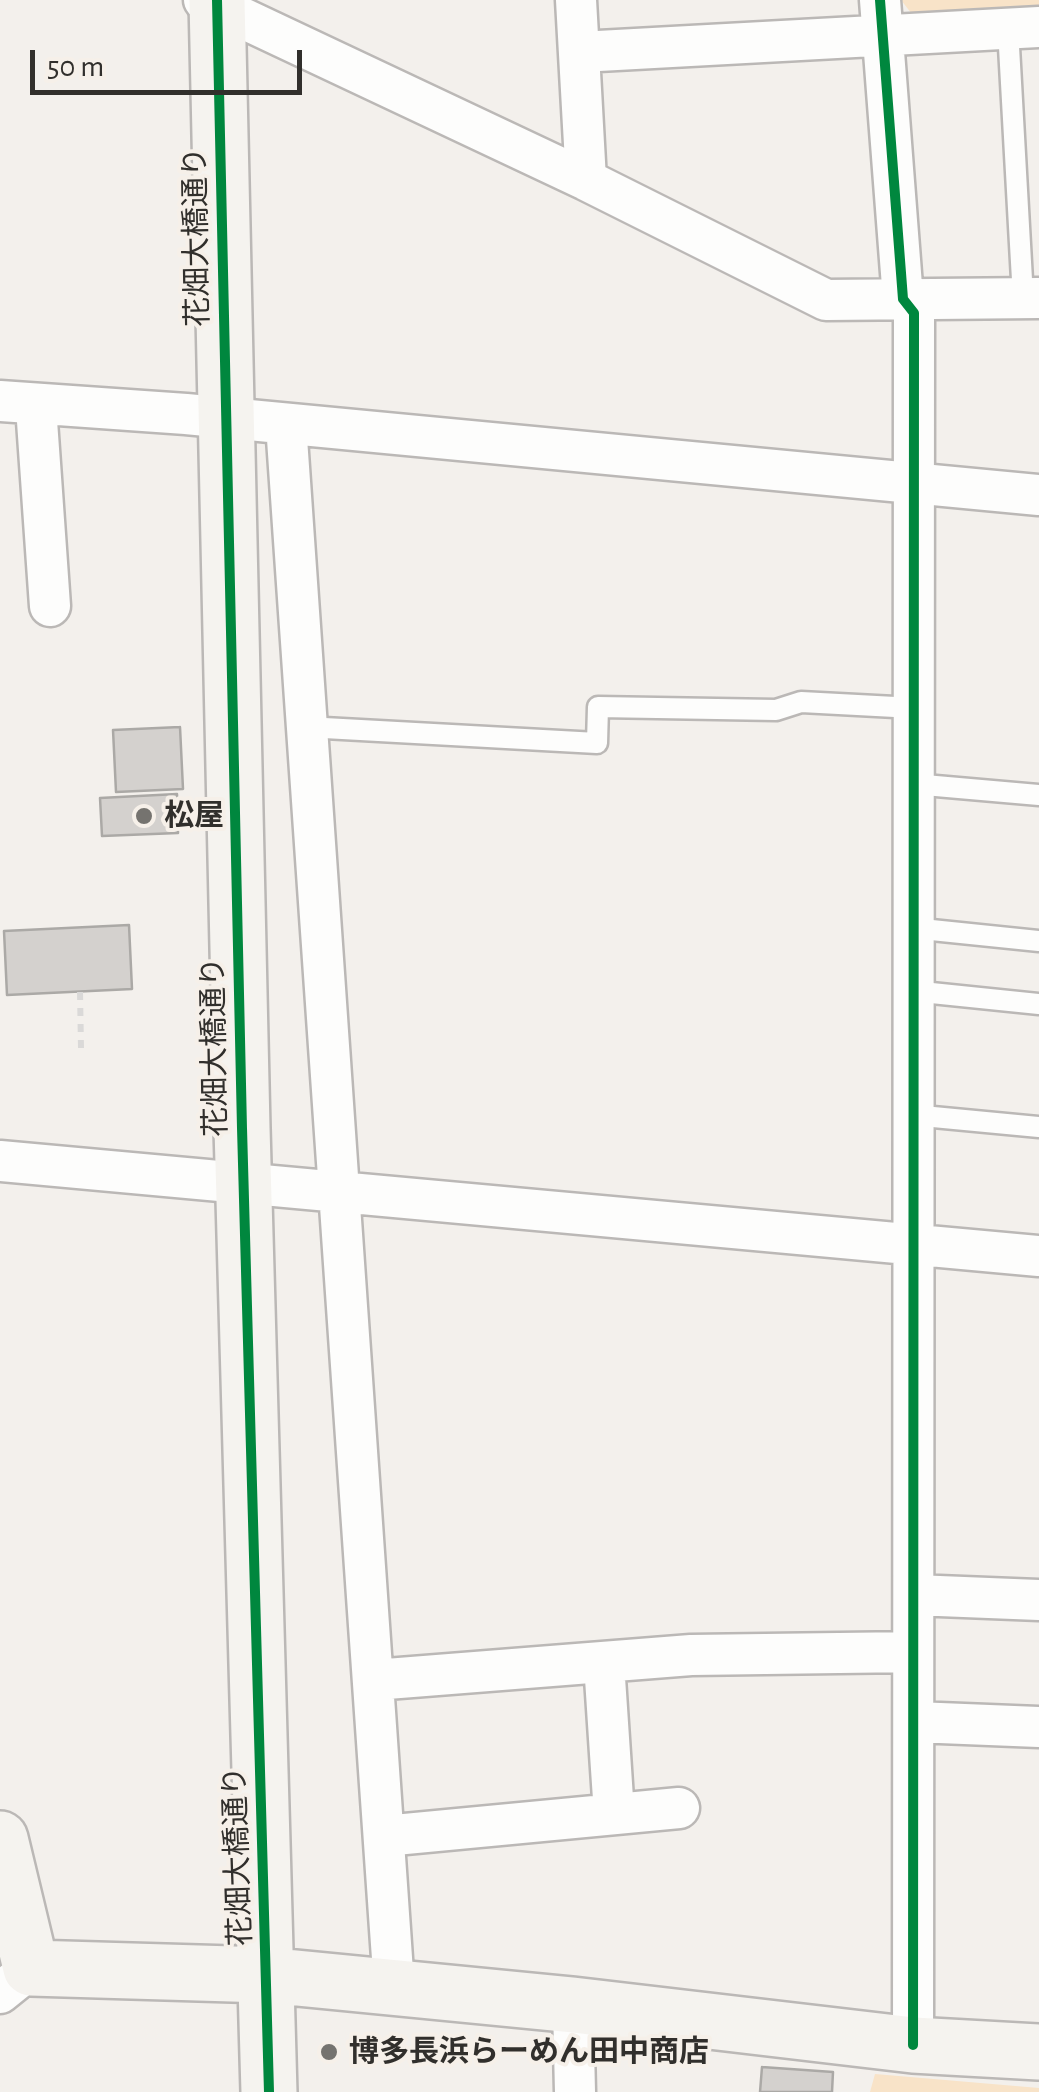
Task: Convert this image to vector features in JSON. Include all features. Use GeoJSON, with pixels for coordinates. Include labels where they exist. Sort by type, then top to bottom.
{"type":"FeatureCollection","features":[{"type":"Feature","properties":{"kind":"street"},"geometry":{"type":"LineString","coordinates":[[576,0],[586,180]]}},
{"type":"Feature","properties":{"kind":"street"},"geometry":{"type":"LineString","coordinates":[[213,2],[826,300],[1031,298]]}},
{"type":"Feature","properties":{"kind":"street","name":"花畑大橋通り"},"geometry":{"type":"LineString","coordinates":[[213,2],[269,2092]]}},
{"type":"Feature","properties":{"kind":"street"},"geometry":{"type":"LineString","coordinates":[[580,52],[882,18],[1023,28]]}},
{"type":"Feature","properties":{"kind":"street"},"geometry":{"type":"LineString","coordinates":[[882,18],[903,299],[914,313],[912,2045]]}},
{"type":"Feature","properties":{"kind":"street"},"geometry":{"type":"LineString","coordinates":[[0,401],[225,418],[1039,495]]}},
{"type":"Feature","properties":{"kind":"street"},"geometry":{"type":"LineString","coordinates":[[40,404],[37,421],[50,606]]}},
{"type":"Feature","properties":{"kind":"street"},"geometry":{"type":"LineString","coordinates":[[286,424],[394,1987]]}},
{"type":"Feature","properties":{"kind":"street"},"geometry":{"type":"LineString","coordinates":[[0,1161],[1039,1256]]}},
{"type":"Feature","properties":{"kind":"street"},"geometry":{"type":"LineString","coordinates":[[914,1595],[1039,1600]]}},
{"type":"Feature","properties":{"kind":"street"},"geometry":{"type":"LineString","coordinates":[[374,1680],[690,1655],[913,1652]]}},
{"type":"Feature","properties":{"kind":"street"},"geometry":{"type":"LineString","coordinates":[[604,1662],[614,1814]]}},
{"type":"Feature","properties":{"kind":"street"},"geometry":{"type":"LineString","coordinates":[[914,1722],[1039,1728]]}},
{"type":"Feature","properties":{"kind":"street"},"geometry":{"type":"LineString","coordinates":[[384,1836],[679,1808]]}},
{"type":"Feature","properties":{"kind":"street"},"geometry":{"type":"LineString","coordinates":[[0,1838],[10,1977],[266,1975],[912,2045],[1039,2052]]}},
{"type":"Feature","properties":{"kind":"street"},"geometry":{"type":"LineString","coordinates":[[573,2006],[575,2092]]}},
{"type":"Feature","properties":{"kind":"lane"},"geometry":{"type":"LineString","coordinates":[[1023,28],[1031,298]]}},
{"type":"Feature","properties":{"kind":"lane"},"geometry":{"type":"LineString","coordinates":[[306,726],[597,743],[598,706],[776,710],[801,702],[914,708]]}},
{"type":"Feature","properties":{"kind":"lane"},"geometry":{"type":"LineString","coordinates":[[913,784],[1039,795]]}},
{"type":"Feature","properties":{"kind":"lane"},"geometry":{"type":"LineString","coordinates":[[912,928],[1039,941]]}},
{"type":"Feature","properties":{"kind":"lane"},"geometry":{"type":"LineString","coordinates":[[912,990],[1039,1004]]}},
{"type":"Feature","properties":{"kind":"lane"},"geometry":{"type":"LineString","coordinates":[[912,1115],[1039,1127]]}},
{"type":"Feature","properties":{"kind":"path"},"geometry":{"type":"LineString","coordinates":[[80,992],[81,1048]]}},
{"type":"Feature","properties":{"kind":"shaded area"},"geometry":{"type":"Polygon","coordinates":[[[901,0],[1039,0],[1039,12],[915,18],[901,0]]]}},
{"type":"Feature","properties":{"kind":"shaded area"},"geometry":{"type":"Polygon","coordinates":[[[875,2074],[1039,2088],[1039,2092],[870,2092],[875,2074]]]}},
{"type":"Feature","properties":{"kind":"building"},"geometry":{"type":"Polygon","coordinates":[[[180,727],[183,789],[116,792],[113,730],[180,727]]]}},
{"type":"Feature","properties":{"kind":"building"},"geometry":{"type":"Polygon","coordinates":[[[177,794],[178,833],[102,836],[100,798],[177,794]]]}},
{"type":"Feature","properties":{"kind":"building"},"geometry":{"type":"Polygon","coordinates":[[[129,925],[132,989],[7,995],[4,931],[129,925]]]}},
{"type":"Feature","properties":{"kind":"building"},"geometry":{"type":"Polygon","coordinates":[[[762,2067],[833,2072],[832,2092],[760,2092],[762,2067]]]}},
{"type":"Feature","properties":{"kind":"cycle path"},"geometry":{"type":"LineString","coordinates":[[217,0],[242,1128],[269,2092]]}},
{"type":"Feature","properties":{"kind":"cycle path"},"geometry":{"type":"LineString","coordinates":[[880,0],[903,299],[914,313],[913,2045]]}},
{"type":"Feature","properties":{"kind":"place","name":"松屋"},"geometry":{"type":"Point","coordinates":[144,816]}},
{"type":"Feature","properties":{"kind":"place","name":"博多長浜らーめん田中商店"},"geometry":{"type":"Point","coordinates":[329,2052]}}]}
